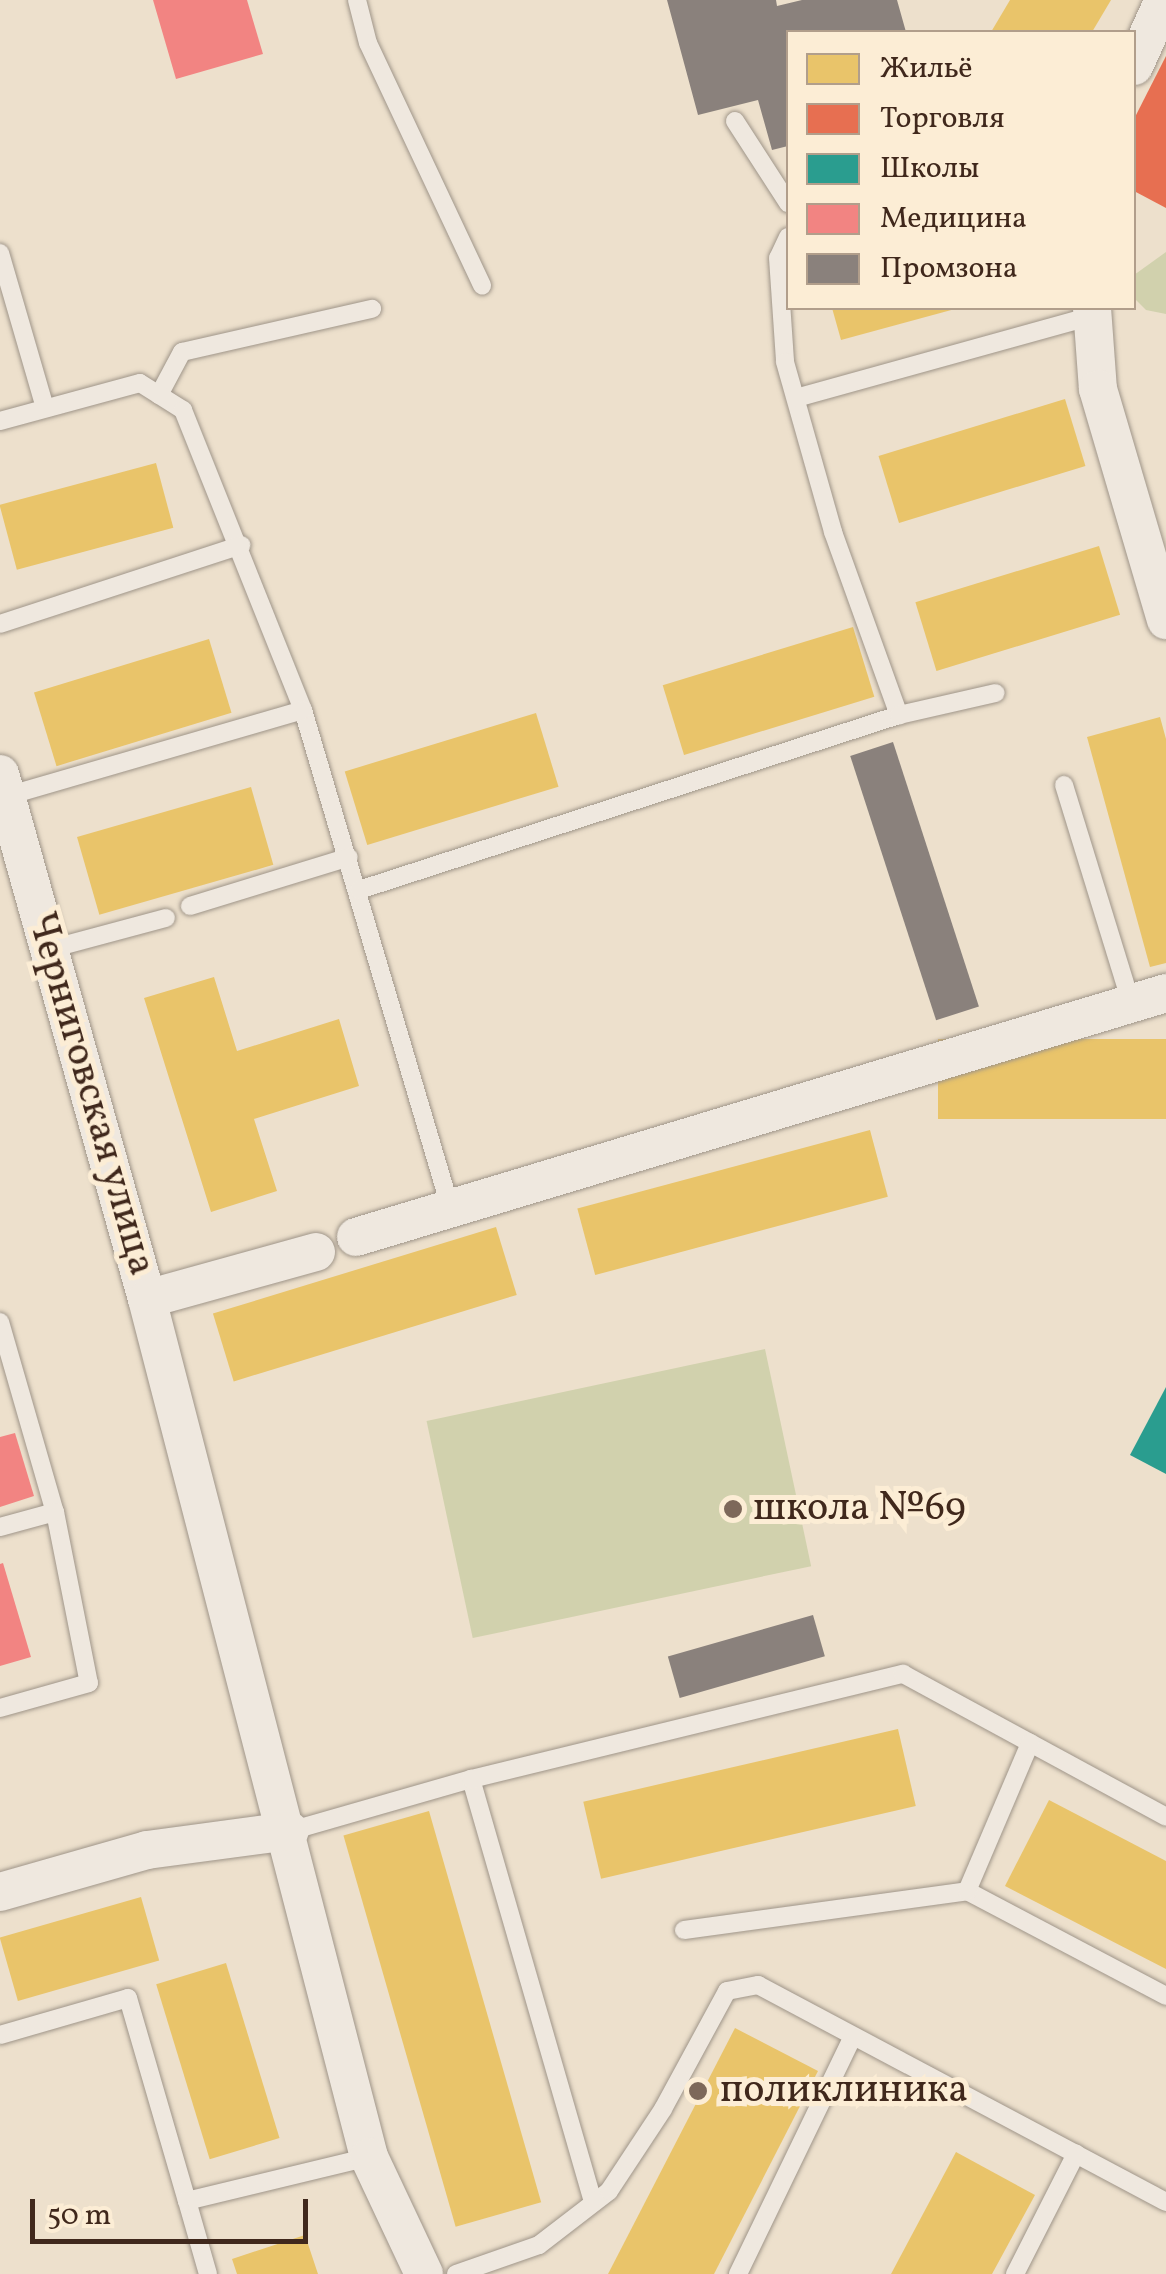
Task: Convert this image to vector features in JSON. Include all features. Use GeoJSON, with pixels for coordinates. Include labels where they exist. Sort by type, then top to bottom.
{"type":"FeatureCollection","features":[{"type":"Feature","properties":{"kind":"street"},"geometry":{"type":"LineString","coordinates":[[1136,62],[1164,0]]}},
{"type":"Feature","properties":{"kind":"street"},"geometry":{"type":"LineString","coordinates":[[1092,312],[1098,389],[1166,620]]}},
{"type":"Feature","properties":{"kind":"street","name":"Черниговская улица"},"geometry":{"type":"LineString","coordinates":[[3,785],[290,1831],[370,2157],[424,2274]]}},
{"type":"Feature","properties":{"kind":"street"},"geometry":{"type":"LineString","coordinates":[[356,1237],[1148,996]]}},
{"type":"Feature","properties":{"kind":"street"},"geometry":{"type":"LineString","coordinates":[[147,1299],[316,1252]]}},
{"type":"Feature","properties":{"kind":"street"},"geometry":{"type":"LineString","coordinates":[[0,1892],[147,1850],[290,1831]]}},
{"type":"Feature","properties":{"kind":"lane"},"geometry":{"type":"LineString","coordinates":[[357,0],[368,44],[482,285]]}},
{"type":"Feature","properties":{"kind":"lane"},"geometry":{"type":"LineString","coordinates":[[734,121],[786,199]]}},
{"type":"Feature","properties":{"kind":"lane"},"geometry":{"type":"LineString","coordinates":[[786,241],[778,258],[785,362],[834,532],[898,715]]}},
{"type":"Feature","properties":{"kind":"lane"},"geometry":{"type":"LineString","coordinates":[[0,252],[45,408]]}},
{"type":"Feature","properties":{"kind":"lane"},"geometry":{"type":"LineString","coordinates":[[159,396],[182,352],[372,309]]}},
{"type":"Feature","properties":{"kind":"lane"},"geometry":{"type":"LineString","coordinates":[[796,398],[1092,312]]}},
{"type":"Feature","properties":{"kind":"lane"},"geometry":{"type":"LineString","coordinates":[[0,421],[140,384],[183,410],[241,545],[303,710],[451,1210]]}},
{"type":"Feature","properties":{"kind":"lane"},"geometry":{"type":"LineString","coordinates":[[0,624],[241,545]]}},
{"type":"Feature","properties":{"kind":"lane"},"geometry":{"type":"LineString","coordinates":[[359,890],[898,715],[996,693]]}},
{"type":"Feature","properties":{"kind":"lane"},"geometry":{"type":"LineString","coordinates":[[3,785],[303,710]]}},
{"type":"Feature","properties":{"kind":"lane"},"geometry":{"type":"LineString","coordinates":[[1064,785],[1148,996]]}},
{"type":"Feature","properties":{"kind":"lane"},"geometry":{"type":"LineString","coordinates":[[190,906],[349,857]]}},
{"type":"Feature","properties":{"kind":"lane"},"geometry":{"type":"LineString","coordinates":[[50,949],[166,918]]}},
{"type":"Feature","properties":{"kind":"lane"},"geometry":{"type":"LineString","coordinates":[[0,1322],[55,1512],[89,1683],[0,1708]]}},
{"type":"Feature","properties":{"kind":"lane"},"geometry":{"type":"LineString","coordinates":[[0,1527],[55,1512]]}},
{"type":"Feature","properties":{"kind":"lane"},"geometry":{"type":"LineString","coordinates":[[290,1831],[471,1779],[903,1674],[1166,1817]]}},
{"type":"Feature","properties":{"kind":"lane"},"geometry":{"type":"LineString","coordinates":[[966,1891],[1030,1743]]}},
{"type":"Feature","properties":{"kind":"lane"},"geometry":{"type":"LineString","coordinates":[[471,1779],[592,2202]]}},
{"type":"Feature","properties":{"kind":"lane"},"geometry":{"type":"LineString","coordinates":[[684,1930],[966,1891],[1166,1996]]}},
{"type":"Feature","properties":{"kind":"lane"},"geometry":{"type":"LineString","coordinates":[[456,2274],[539,2245],[608,2191],[663,2109],[727,1991],[758,1985],[1166,2202]]}},
{"type":"Feature","properties":{"kind":"lane"},"geometry":{"type":"LineString","coordinates":[[0,2036],[128,1998],[208,2274]]}},
{"type":"Feature","properties":{"kind":"lane"},"geometry":{"type":"LineString","coordinates":[[738,2274],[853,2036]]}},
{"type":"Feature","properties":{"kind":"lane"},"geometry":{"type":"LineString","coordinates":[[1015,2274],[1076,2154]]}},
{"type":"Feature","properties":{"kind":"lane"},"geometry":{"type":"LineString","coordinates":[[187,2201],[370,2157]]}},
{"type":"Feature","properties":{"kind":"green space"},"geometry":{"type":"Polygon","coordinates":[[[1166,252],[1166,314],[1146,310],[1136,300],[1136,274],[1166,252]]]}},
{"type":"Feature","properties":{"kind":"green space"},"geometry":{"type":"Polygon","coordinates":[[[765,1349],[811,1566],[473,1638],[427,1421],[765,1349]]]}},
{"type":"Feature","properties":{"kind":"building: Жильё"},"geometry":{"type":"Polygon","coordinates":[[[1010,0],[1111,0],[1093,30],[992,30],[1010,0]]]}},
{"type":"Feature","properties":{"kind":"building: Жильё"},"geometry":{"type":"Polygon","coordinates":[[[833,310],[951,310],[841,340],[833,310]]]}},
{"type":"Feature","properties":{"kind":"building: Жильё"},"geometry":{"type":"Polygon","coordinates":[[[1065,399],[1085,466],[899,523],[879,456],[1065,399]]]}},
{"type":"Feature","properties":{"kind":"building: Жильё"},"geometry":{"type":"Polygon","coordinates":[[[156,463],[173,528],[17,570],[0,505],[156,463]]]}},
{"type":"Feature","properties":{"kind":"building: Жильё"},"geometry":{"type":"Polygon","coordinates":[[[1099,546],[1120,615],[936,671],[915,602],[1099,546]]]}},
{"type":"Feature","properties":{"kind":"building: Жильё"},"geometry":{"type":"Polygon","coordinates":[[[853,627],[874,697],[684,755],[663,685],[853,627]]]}},
{"type":"Feature","properties":{"kind":"building: Жильё"},"geometry":{"type":"Polygon","coordinates":[[[209,639],[232,713],[57,766],[34,693],[209,639]]]}},
{"type":"Feature","properties":{"kind":"building: Жильё"},"geometry":{"type":"Polygon","coordinates":[[[536,713],[559,787],[367,845],[345,771],[536,713]]]}},
{"type":"Feature","properties":{"kind":"building: Жильё"},"geometry":{"type":"Polygon","coordinates":[[[1160,717],[1166,739],[1166,963],[1150,967],[1087,737],[1160,717]]]}},
{"type":"Feature","properties":{"kind":"building: Жильё"},"geometry":{"type":"Polygon","coordinates":[[[251,787],[273,865],[99,915],[77,837],[251,787]]]}},
{"type":"Feature","properties":{"kind":"building: Жильё"},"geometry":{"type":"Polygon","coordinates":[[[214,977],[237,1051],[339,1019],[359,1086],[254,1119],[277,1191],[211,1212],[144,998],[214,977]]]}},
{"type":"Feature","properties":{"kind":"building: Жильё"},"geometry":{"type":"Polygon","coordinates":[[[938,1039],[1166,1039],[1166,1119],[938,1119],[938,1039]]]}},
{"type":"Feature","properties":{"kind":"building: Жильё"},"geometry":{"type":"Polygon","coordinates":[[[870,1130],[888,1197],[595,1275],[577,1208],[870,1130]]]}},
{"type":"Feature","properties":{"kind":"building: Жильё"},"geometry":{"type":"Polygon","coordinates":[[[496,1227],[517,1295],[234,1381],[213,1314],[496,1227]]]}},
{"type":"Feature","properties":{"kind":"building: Жильё"},"geometry":{"type":"Polygon","coordinates":[[[898,1729],[916,1806],[601,1879],[583,1802],[898,1729]]]}},
{"type":"Feature","properties":{"kind":"building: Жильё"},"geometry":{"type":"Polygon","coordinates":[[[1049,1800],[1166,1861],[1166,1969],[1005,1886],[1049,1800]]]}},
{"type":"Feature","properties":{"kind":"building: Жильё"},"geometry":{"type":"Polygon","coordinates":[[[429,1811],[541,2202],[456,2227],[343,1836],[429,1811]]]}},
{"type":"Feature","properties":{"kind":"building: Жильё"},"geometry":{"type":"Polygon","coordinates":[[[141,1897],[159,1960],[18,2001],[0,1937],[141,1897]]]}},
{"type":"Feature","properties":{"kind":"building: Жильё"},"geometry":{"type":"Polygon","coordinates":[[[226,1963],[280,2138],[210,2159],[156,1984],[226,1963]]]}},
{"type":"Feature","properties":{"kind":"building: Жильё"},"geometry":{"type":"Polygon","coordinates":[[[735,2028],[818,2071],[714,2274],[608,2274],[735,2028]]]}},
{"type":"Feature","properties":{"kind":"building: Жильё"},"geometry":{"type":"Polygon","coordinates":[[[956,2152],[1035,2195],[992,2274],[891,2274],[956,2152]]]}},
{"type":"Feature","properties":{"kind":"building: Жильё"},"geometry":{"type":"Polygon","coordinates":[[[305,2235],[318,2274],[237,2274],[232,2259],[305,2235]]]}},
{"type":"Feature","properties":{"kind":"building: Торговля"},"geometry":{"type":"Polygon","coordinates":[[[1166,56],[1166,208],[1136,192],[1136,115],[1166,56]]]}},
{"type":"Feature","properties":{"kind":"building: Школы"},"geometry":{"type":"Polygon","coordinates":[[[1166,1387],[1166,1474],[1130,1455],[1166,1387]]]}},
{"type":"Feature","properties":{"kind":"building: Медицина"},"geometry":{"type":"Polygon","coordinates":[[[153,0],[247,0],[263,54],[176,79],[153,0]]]}},
{"type":"Feature","properties":{"kind":"building: Медицина"},"geometry":{"type":"Polygon","coordinates":[[[15,1433],[34,1496],[0,1507],[0,1437],[15,1433]]]}},
{"type":"Feature","properties":{"kind":"building: Медицина"},"geometry":{"type":"Polygon","coordinates":[[[3,1563],[31,1657],[0,1666],[0,1564],[3,1563]]]}},
{"type":"Feature","properties":{"kind":"building: Промзона"},"geometry":{"type":"Polygon","coordinates":[[[667,0],[776,0],[777,6],[802,0],[897,0],[905,30],[786,30],[786,146],[772,150],[758,100],[698,115],[667,0]]]}},
{"type":"Feature","properties":{"kind":"building: Промзона"},"geometry":{"type":"Polygon","coordinates":[[[893,742],[979,1006],[936,1020],[850,756],[893,742]]]}},
{"type":"Feature","properties":{"kind":"building: Промзона"},"geometry":{"type":"Polygon","coordinates":[[[813,1615],[825,1656],[680,1698],[668,1657],[813,1615]]]}},
{"type":"Feature","properties":{"kind":"place","name":"школа №69"},"geometry":{"type":"Point","coordinates":[733,1509]}},
{"type":"Feature","properties":{"kind":"place","name":"поликлиника"},"geometry":{"type":"Point","coordinates":[698,2091]}}]}
